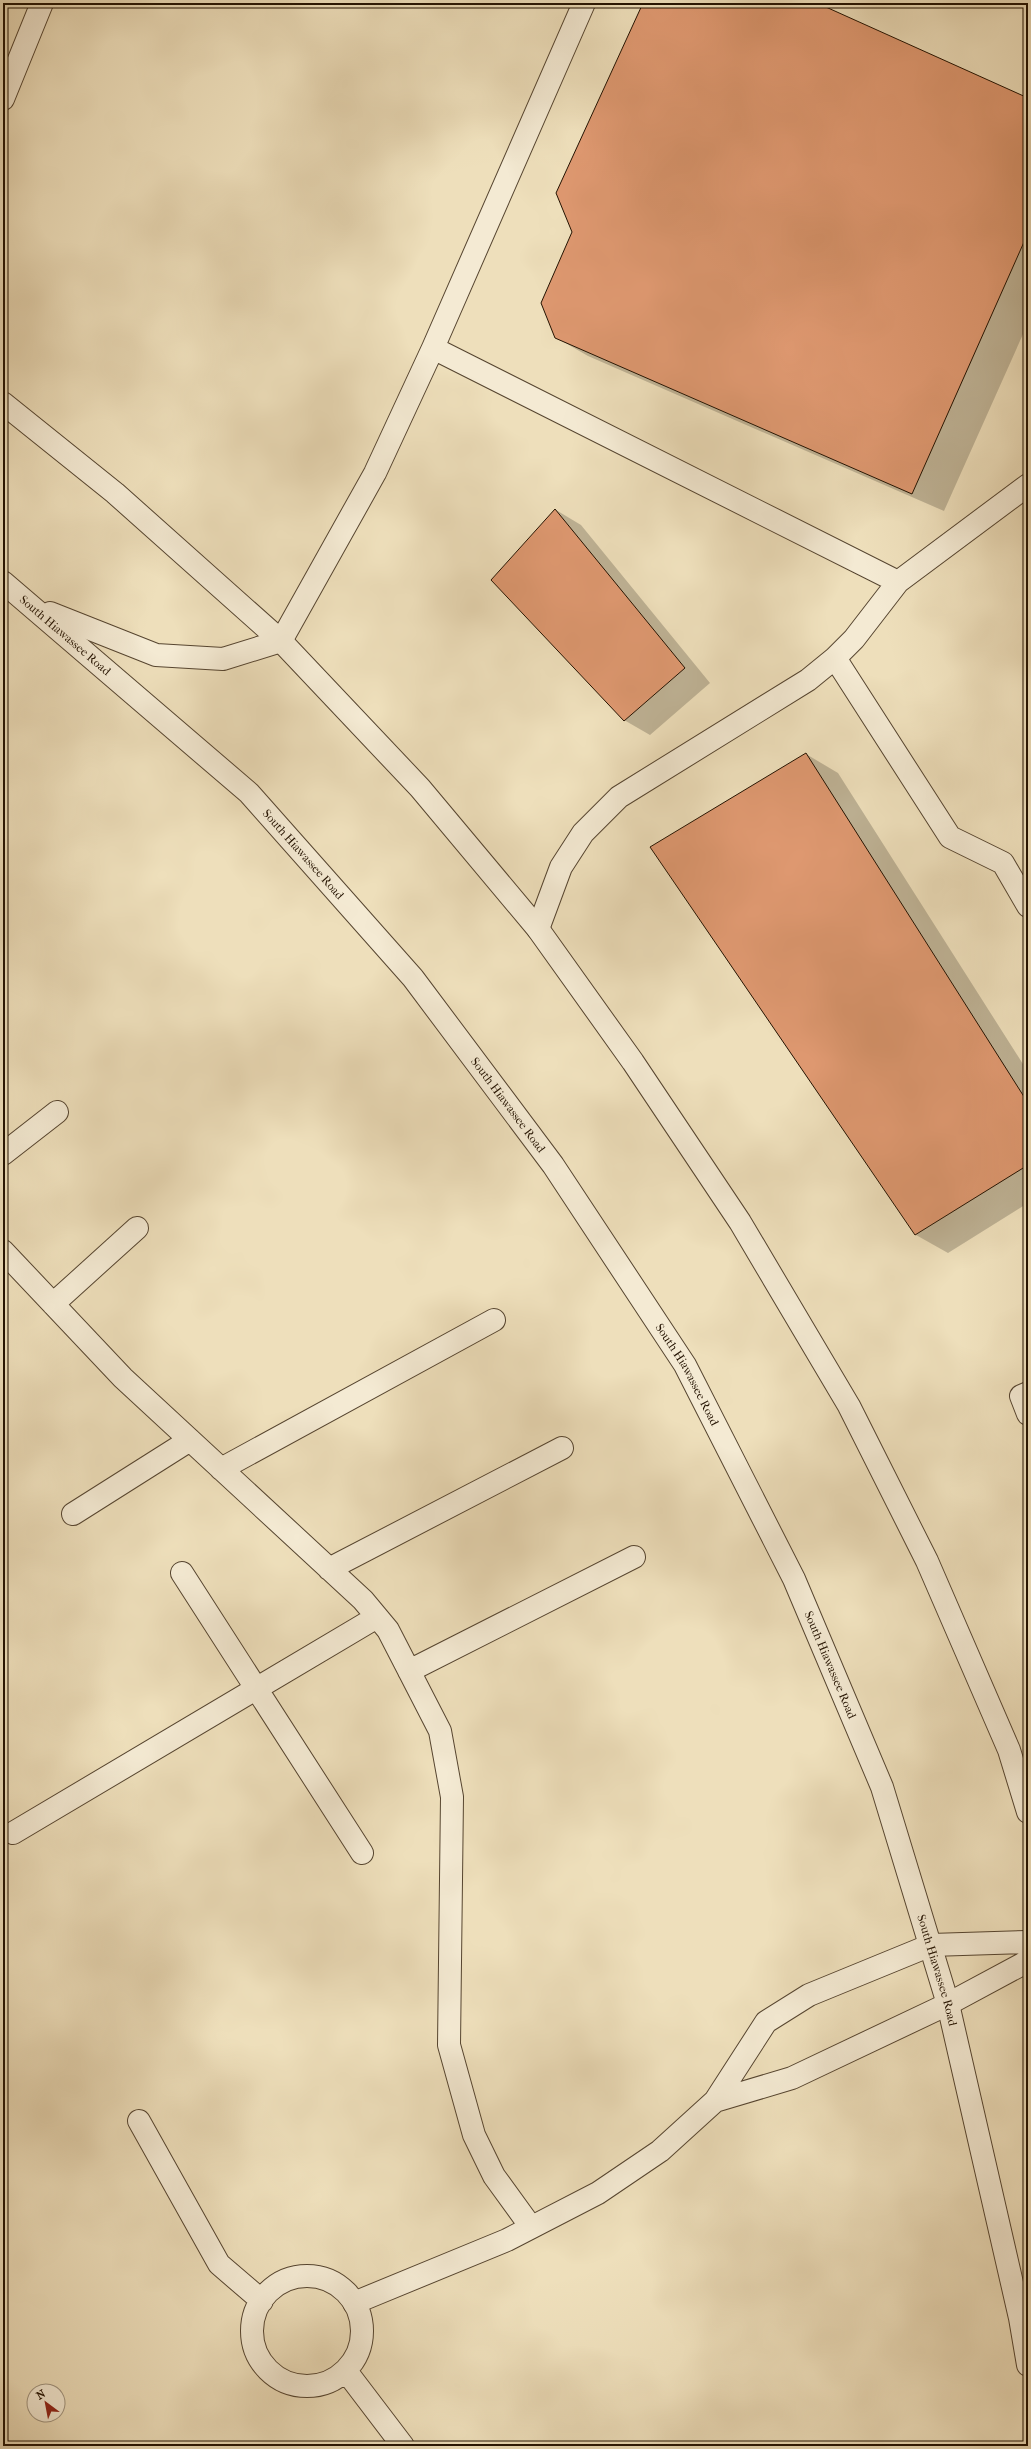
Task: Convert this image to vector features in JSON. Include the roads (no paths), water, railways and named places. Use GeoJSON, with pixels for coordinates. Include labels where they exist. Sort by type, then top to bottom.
{"type":"FeatureCollection","features":[{"type":"Feature","properties":{"kind":"street"},"geometry":{"type":"LineString","coordinates":[[3,99],[42,3]]}},
{"type":"Feature","properties":{"kind":"street"},"geometry":{"type":"LineString","coordinates":[[34,606],[156,655],[223,659],[281,641],[375,473],[432,348],[584,3]]}},
{"type":"Feature","properties":{"kind":"street"},"geometry":{"type":"LineString","coordinates":[[432,348],[898,582]]}},
{"type":"Feature","properties":{"kind":"street"},"geometry":{"type":"LineString","coordinates":[[3,403],[115,493],[281,641],[420,788],[538,929],[634,1062],[740,1222],[849,1406],[930,1568],[1009,1750],[1028,1812]]}},
{"type":"Feature","properties":{"kind":"street"},"geometry":{"type":"LineString","coordinates":[[538,929],[562,867],[583,833],[619,798],[808,680],[835,658],[854,639],[898,582],[1028,485]]}},
{"type":"Feature","properties":{"kind":"street","name":"South Hiawassee Road"},"geometry":{"type":"LineString","coordinates":[[3,582],[34,606],[249,793],[413,978],[553,1165],[685,1365],[794,1578],[882,1787],[948,2004],[1020,2318],[1028,2365]]}},
{"type":"Feature","properties":{"kind":"street"},"geometry":{"type":"LineString","coordinates":[[835,658],[950,836],[1003,863],[1028,906]]}},
{"type":"Feature","properties":{"kind":"street"},"geometry":{"type":"LineString","coordinates":[[3,1154],[57,1112]]}},
{"type":"Feature","properties":{"kind":"street"},"geometry":{"type":"LineString","coordinates":[[53,1304],[137,1228]]}},
{"type":"Feature","properties":{"kind":"street"},"geometry":{"type":"LineString","coordinates":[[3,1251],[123,1378],[364,1600],[388,1630],[440,1731],[452,1797],[449,2045],[474,2135],[494,2176],[531,2227]]}},
{"type":"Feature","properties":{"kind":"street"},"geometry":{"type":"LineString","coordinates":[[221,1469],[494,1320]]}},
{"type":"Feature","properties":{"kind":"street"},"geometry":{"type":"LineString","coordinates":[[1028,1393],[1021,1396],[1028,1414]]}},
{"type":"Feature","properties":{"kind":"street"},"geometry":{"type":"LineString","coordinates":[[73,1514],[190,1440]]}},
{"type":"Feature","properties":{"kind":"street"},"geometry":{"type":"LineString","coordinates":[[329,1569],[562,1448]]}},
{"type":"Feature","properties":{"kind":"street"},"geometry":{"type":"LineString","coordinates":[[410,1672],[634,1557]]}},
{"type":"Feature","properties":{"kind":"street"},"geometry":{"type":"LineString","coordinates":[[182,1573],[362,1853]]}},
{"type":"Feature","properties":{"kind":"street"},"geometry":{"type":"LineString","coordinates":[[13,1833],[377,1617]]}},
{"type":"Feature","properties":{"kind":"street"},"geometry":{"type":"LineString","coordinates":[[354,2303],[507,2240],[598,2193],[660,2151],[715,2100],[766,2022],[809,1995],[931,1945],[1028,1942]]}},
{"type":"Feature","properties":{"kind":"street"},"geometry":{"type":"LineString","coordinates":[[715,2100],[792,2078],[948,2004],[1028,1961]]}},
{"type":"Feature","properties":{"kind":"street"},"geometry":{"type":"LineString","coordinates":[[139,2121],[218,2264],[262,2301]]}},
{"type":"Feature","properties":{"kind":"street"},"geometry":{"type":"LineString","coordinates":[[300,2276],[319,2276],[336,2284],[351,2297],[354,2303],[361,2318],[362,2336],[357,2355],[346,2371],[330,2382],[315,2386],[296,2385],[278,2378],[264,2366],[254,2344],[252,2325],[262,2301],[281,2282],[300,2276]]}},
{"type":"Feature","properties":{"kind":"street"},"geometry":{"type":"LineString","coordinates":[[346,2371],[403,2446]]}}]}
